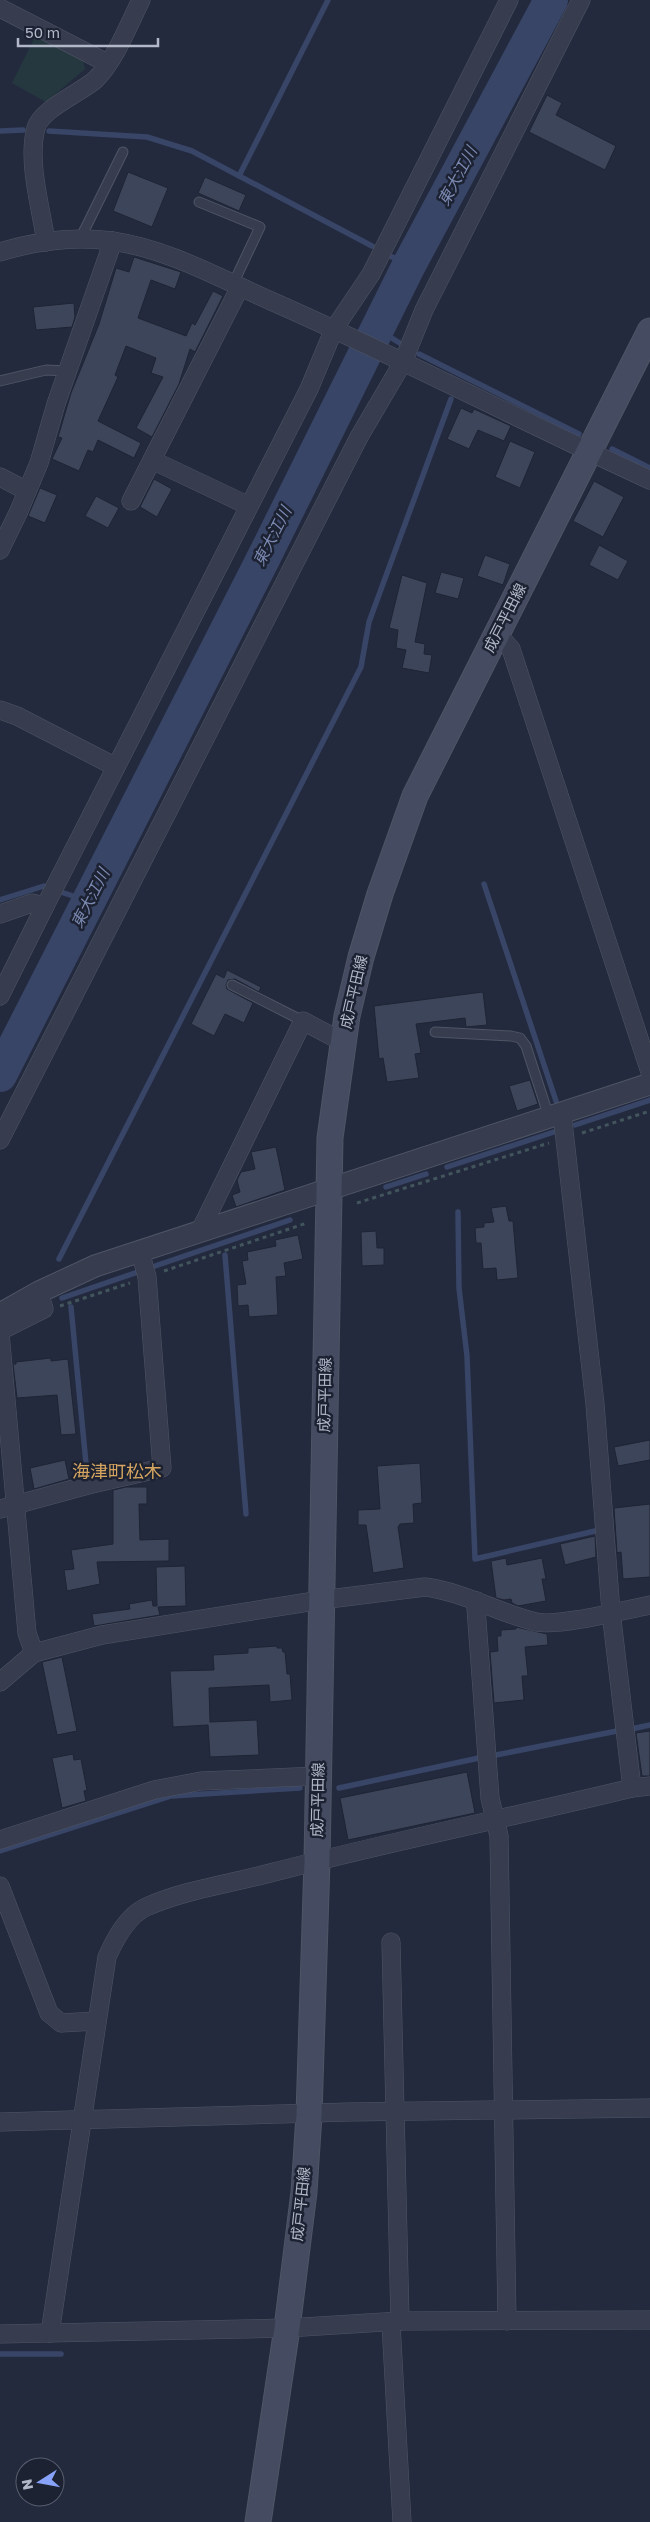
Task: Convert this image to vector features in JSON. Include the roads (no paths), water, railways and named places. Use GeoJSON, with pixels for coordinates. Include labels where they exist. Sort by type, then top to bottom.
{"type":"FeatureCollection","features":[{"type":"Feature","properties":{"kind":"main road","name":"成戸平田線"},"geometry":{"type":"LineString","coordinates":[[258,2522],[287,2328],[304,2192],[309,2115],[317,1861],[330,1138],[344,1042],[362,957],[380,894],[415,796],[650,332]]}},
{"type":"Feature","properties":{"kind":"street"},"geometry":{"type":"LineString","coordinates":[[46,242],[32,152],[36,125],[56,105],[95,79],[107,63],[141,0]]}},
{"type":"Feature","properties":{"kind":"street"},"geometry":{"type":"LineString","coordinates":[[0,996],[338,331],[371,274],[508,0]]}},
{"type":"Feature","properties":{"kind":"street"},"geometry":{"type":"LineString","coordinates":[[0,1140],[581,0]]}},
{"type":"Feature","properties":{"kind":"street"},"geometry":{"type":"LineString","coordinates":[[0,8],[107,63]]}},
{"type":"Feature","properties":{"kind":"street"},"geometry":{"type":"LineString","coordinates":[[0,252],[46,242],[80,239],[113,241],[168,255],[398,359],[650,480]]}},
{"type":"Feature","properties":{"kind":"street"},"geometry":{"type":"LineString","coordinates":[[0,550],[27,491],[113,241]]}},
{"type":"Feature","properties":{"kind":"street"},"geometry":{"type":"LineString","coordinates":[[131,501],[236,286]]}},
{"type":"Feature","properties":{"kind":"street"},"geometry":{"type":"LineString","coordinates":[[152,460],[249,506]]}},
{"type":"Feature","properties":{"kind":"street"},"geometry":{"type":"LineString","coordinates":[[0,477],[27,491]]}},
{"type":"Feature","properties":{"kind":"street"},"geometry":{"type":"LineString","coordinates":[[497,633],[511,649],[650,1072]]}},
{"type":"Feature","properties":{"kind":"street"},"geometry":{"type":"LineString","coordinates":[[0,710],[17,716],[116,767]]}},
{"type":"Feature","properties":{"kind":"street"},"geometry":{"type":"LineString","coordinates":[[0,914],[32,903],[46,906]]}},
{"type":"Feature","properties":{"kind":"street"},"geometry":{"type":"LineString","coordinates":[[200,1231],[303,1021],[344,1042]]}},
{"type":"Feature","properties":{"kind":"street"},"geometry":{"type":"LineString","coordinates":[[0,1314],[39,1292],[95,1266],[650,1084]]}},
{"type":"Feature","properties":{"kind":"street"},"geometry":{"type":"LineString","coordinates":[[556,1115],[595,1404],[611,1612],[632,1788]]}},
{"type":"Feature","properties":{"kind":"street"},"geometry":{"type":"LineString","coordinates":[[7,1507],[88,1485],[162,1468],[147,1277],[140,1251]]}},
{"type":"Feature","properties":{"kind":"street"},"geometry":{"type":"LineString","coordinates":[[34,1653],[27,1633],[7,1507],[0,1332],[44,1309],[39,1292]]}},
{"type":"Feature","properties":{"kind":"street"},"geometry":{"type":"LineString","coordinates":[[0,1682],[34,1653],[102,1635],[321,1600],[425,1587],[440,1589],[537,1622],[557,1622],[650,1605]]}},
{"type":"Feature","properties":{"kind":"street"},"geometry":{"type":"LineString","coordinates":[[478,1601],[476,1608],[490,1798],[499,1836],[507,2321]]}},
{"type":"Feature","properties":{"kind":"street"},"geometry":{"type":"LineString","coordinates":[[0,1840],[154,1790],[201,1781],[318,1776]]}},
{"type":"Feature","properties":{"kind":"street"},"geometry":{"type":"LineString","coordinates":[[50,2333],[107,1957],[124,1925],[144,1908],[317,1861],[495,1822],[632,1788],[650,1786]]}},
{"type":"Feature","properties":{"kind":"street"},"geometry":{"type":"LineString","coordinates":[[0,1886],[49,2013],[62,2022],[96,2021]]}},
{"type":"Feature","properties":{"kind":"street"},"geometry":{"type":"LineString","coordinates":[[391,1942],[395,2112],[396,2323],[402,2522]]}},
{"type":"Feature","properties":{"kind":"street"},"geometry":{"type":"LineString","coordinates":[[0,2122],[650,2108]]}},
{"type":"Feature","properties":{"kind":"street"},"geometry":{"type":"LineString","coordinates":[[0,2334],[287,2328],[396,2323],[650,2320]]}},
{"type":"Feature","properties":{"kind":"lane"},"geometry":{"type":"LineString","coordinates":[[80,239],[123,152]]}},
{"type":"Feature","properties":{"kind":"lane"},"geometry":{"type":"LineString","coordinates":[[199,202],[260,227],[236,286]]}},
{"type":"Feature","properties":{"kind":"lane"},"geometry":{"type":"LineString","coordinates":[[0,381],[46,370],[68,371]]}},
{"type":"Feature","properties":{"kind":"lane"},"geometry":{"type":"LineString","coordinates":[[232,985],[303,1021]]}},
{"type":"Feature","properties":{"kind":"lane"},"geometry":{"type":"LineString","coordinates":[[435,1032],[520,1038],[526,1046],[556,1115]]}},
{"type":"Feature","properties":{"kind":"waterway"},"geometry":{"type":"LineString","coordinates":[[239,176],[328,0]]}},
{"type":"Feature","properties":{"kind":"waterway","name":"東大江川"},"geometry":{"type":"LineString","coordinates":[[0,1075],[263,559],[409,265],[551,0]]}},
{"type":"Feature","properties":{"kind":"waterway"},"geometry":{"type":"LineString","coordinates":[[0,131],[23,130]]}},
{"type":"Feature","properties":{"kind":"waterway"},"geometry":{"type":"LineString","coordinates":[[49,131],[147,137],[192,151],[372,246]]}},
{"type":"Feature","properties":{"kind":"waterway"},"geometry":{"type":"LineString","coordinates":[[388,255],[409,265]]}},
{"type":"Feature","properties":{"kind":"waterway"},"geometry":{"type":"LineString","coordinates":[[377,329],[403,345]]}},
{"type":"Feature","properties":{"kind":"waterway"},"geometry":{"type":"LineString","coordinates":[[419,354],[579,434]]}},
{"type":"Feature","properties":{"kind":"waterway"},"geometry":{"type":"LineString","coordinates":[[59,1259],[361,667],[369,622],[451,399]]}},
{"type":"Feature","properties":{"kind":"waterway"},"geometry":{"type":"LineString","coordinates":[[612,449],[650,468]]}},
{"type":"Feature","properties":{"kind":"waterway"},"geometry":{"type":"LineString","coordinates":[[484,884],[556,1101]]}},
{"type":"Feature","properties":{"kind":"waterway"},"geometry":{"type":"LineString","coordinates":[[0,900],[44,886],[49,888]]}},
{"type":"Feature","properties":{"kind":"waterway"},"geometry":{"type":"LineString","coordinates":[[64,893],[88,901]]}},
{"type":"Feature","properties":{"kind":"waterway"},"geometry":{"type":"LineString","coordinates":[[575,1125],[650,1100]]}},
{"type":"Feature","properties":{"kind":"waterway"},"geometry":{"type":"LineString","coordinates":[[447,1167],[557,1131]]}},
{"type":"Feature","properties":{"kind":"waterway"},"geometry":{"type":"LineString","coordinates":[[386,1187],[426,1174]]}},
{"type":"Feature","properties":{"kind":"waterway"},"geometry":{"type":"LineString","coordinates":[[458,1212],[459,1288],[467,1356],[475,1559],[595,1531]]}},
{"type":"Feature","properties":{"kind":"waterway"},"geometry":{"type":"LineString","coordinates":[[155,1266],[290,1220]]}},
{"type":"Feature","properties":{"kind":"waterway"},"geometry":{"type":"LineString","coordinates":[[225,1255],[246,1514]]}},
{"type":"Feature","properties":{"kind":"waterway"},"geometry":{"type":"LineString","coordinates":[[62,1298],[138,1272]]}},
{"type":"Feature","properties":{"kind":"waterway"},"geometry":{"type":"LineString","coordinates":[[71,1307],[87,1474]]}},
{"type":"Feature","properties":{"kind":"waterway"},"geometry":{"type":"LineString","coordinates":[[631,1729],[650,1725]]}},
{"type":"Feature","properties":{"kind":"waterway"},"geometry":{"type":"LineString","coordinates":[[491,1756],[617,1731]]}},
{"type":"Feature","properties":{"kind":"waterway"},"geometry":{"type":"LineString","coordinates":[[339,1788],[479,1758]]}},
{"type":"Feature","properties":{"kind":"waterway"},"geometry":{"type":"LineString","coordinates":[[0,1851],[171,1796],[300,1788]]}},
{"type":"Feature","properties":{"kind":"waterway"},"geometry":{"type":"LineString","coordinates":[[0,2354],[61,2354]]}},
{"type":"Feature","properties":{"kind":"district","name":"海津町松木"},"geometry":{"type":"Point","coordinates":[117,1472]}}]}
